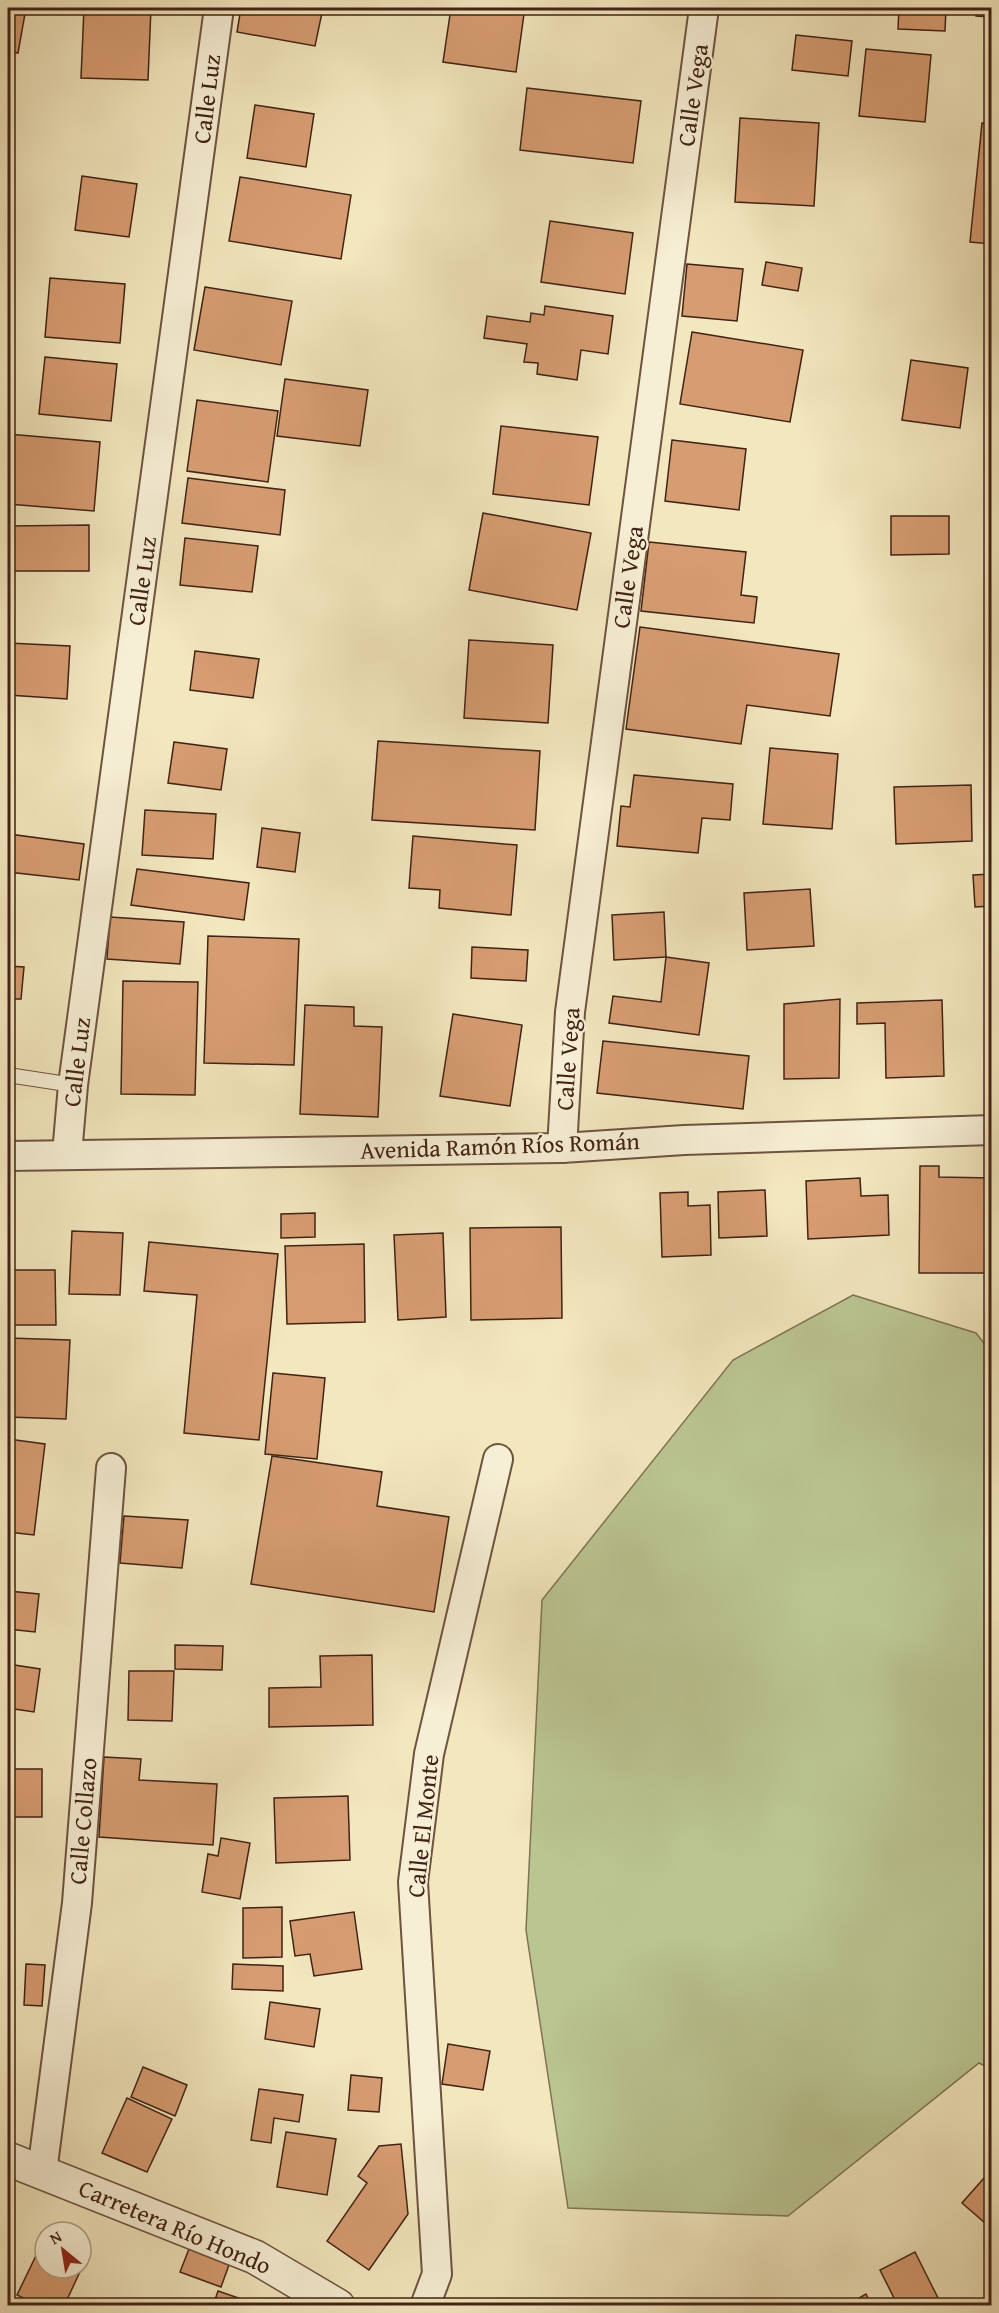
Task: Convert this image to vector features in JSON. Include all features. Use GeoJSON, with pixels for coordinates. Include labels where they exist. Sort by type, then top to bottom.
{"type":"FeatureCollection","features":[{"type":"Feature","properties":{"kind":"street","name":"Calle Luz"},"geometry":{"type":"LineString","coordinates":[[67,1154],[73,1084],[219,8]]}},
{"type":"Feature","properties":{"kind":"street","name":"Calle Vega"},"geometry":{"type":"LineString","coordinates":[[562,1148],[570,1012],[704,8]]}},
{"type":"Feature","properties":{"kind":"street","name":"Avenida Ramón Ríos Román"},"geometry":{"type":"LineString","coordinates":[[8,1156],[562,1148],[992,1130]]}},
{"type":"Feature","properties":{"kind":"street","name":"Calle El Monte"},"geometry":{"type":"LineString","coordinates":[[425,2306],[437,2274],[413,1882],[429,1754],[498,1459]]}},
{"type":"Feature","properties":{"kind":"street","name":"Calle Collazo"},"geometry":{"type":"LineString","coordinates":[[42,2172],[77,1903],[111,1468]]}},
{"type":"Feature","properties":{"kind":"street","name":"Carretera Río Hondo"},"geometry":{"type":"LineString","coordinates":[[8,2158],[255,2257],[338,2306]]}},
{"type":"Feature","properties":{"kind":"lane"},"geometry":{"type":"LineString","coordinates":[[8,1076],[73,1084]]}},
{"type":"Feature","properties":{"kind":"green space"},"geometry":{"type":"Polygon","coordinates":[[[853,1295],[976,1333],[991,1352],[991,2069],[979,2063],[788,2216],[568,2208],[526,1930],[542,1600],[733,1360],[853,1295]]]}},
{"type":"Feature","properties":{"kind":"building"},"geometry":{"type":"Polygon","coordinates":[[[8,8],[26,8],[18,53],[8,51],[8,8]]]}},
{"type":"Feature","properties":{"kind":"building"},"geometry":{"type":"Polygon","coordinates":[[[84,8],[151,8],[148,80],[81,78],[84,8]]]}},
{"type":"Feature","properties":{"kind":"building"},"geometry":{"type":"Polygon","coordinates":[[[241,8],[323,8],[315,46],[237,32],[241,8]]]}},
{"type":"Feature","properties":{"kind":"building"},"geometry":{"type":"Polygon","coordinates":[[[451,8],[477,8],[524,14],[516,72],[443,62],[451,8]]]}},
{"type":"Feature","properties":{"kind":"building"},"geometry":{"type":"Polygon","coordinates":[[[899,8],[946,8],[945,31],[898,29],[899,8]]]}},
{"type":"Feature","properties":{"kind":"building"},"geometry":{"type":"Polygon","coordinates":[[[976,8],[992,8],[992,17],[976,16],[976,8]]]}},
{"type":"Feature","properties":{"kind":"building"},"geometry":{"type":"Polygon","coordinates":[[[796,35],[852,41],[848,76],[792,70],[796,35]]]}},
{"type":"Feature","properties":{"kind":"building"},"geometry":{"type":"Polygon","coordinates":[[[866,49],[931,55],[925,122],[859,116],[866,49]]]}},
{"type":"Feature","properties":{"kind":"building"},"geometry":{"type":"Polygon","coordinates":[[[527,88],[641,101],[633,163],[520,150],[527,88]]]}},
{"type":"Feature","properties":{"kind":"building"},"geometry":{"type":"Polygon","coordinates":[[[255,105],[314,114],[306,167],[247,158],[255,105]]]}},
{"type":"Feature","properties":{"kind":"building"},"geometry":{"type":"Polygon","coordinates":[[[740,118],[819,123],[814,206],[735,202],[740,118]]]}},
{"type":"Feature","properties":{"kind":"building"},"geometry":{"type":"Polygon","coordinates":[[[982,123],[992,124],[992,244],[970,242],[982,123]]]}},
{"type":"Feature","properties":{"kind":"building"},"geometry":{"type":"Polygon","coordinates":[[[82,176],[137,184],[129,237],[75,230],[82,176]]]}},
{"type":"Feature","properties":{"kind":"building"},"geometry":{"type":"Polygon","coordinates":[[[240,177],[351,195],[341,259],[229,241],[240,177]]]}},
{"type":"Feature","properties":{"kind":"building"},"geometry":{"type":"Polygon","coordinates":[[[550,221],[633,233],[625,294],[541,282],[550,221]]]}},
{"type":"Feature","properties":{"kind":"building"},"geometry":{"type":"Polygon","coordinates":[[[766,262],[802,268],[798,291],[762,285],[766,262]]]}},
{"type":"Feature","properties":{"kind":"building"},"geometry":{"type":"Polygon","coordinates":[[[687,264],[743,269],[737,321],[682,316],[687,264]]]}},
{"type":"Feature","properties":{"kind":"building"},"geometry":{"type":"Polygon","coordinates":[[[50,278],[125,284],[120,343],[45,337],[50,278]]]}},
{"type":"Feature","properties":{"kind":"building"},"geometry":{"type":"Polygon","coordinates":[[[205,287],[292,301],[281,365],[194,350],[205,287]]]}},
{"type":"Feature","properties":{"kind":"building"},"geometry":{"type":"Polygon","coordinates":[[[545,306],[613,316],[608,354],[581,350],[577,380],[537,374],[538,363],[524,362],[527,344],[484,338],[487,316],[530,322],[531,313],[544,315],[545,306]]]}},
{"type":"Feature","properties":{"kind":"building"},"geometry":{"type":"Polygon","coordinates":[[[692,332],[803,350],[790,422],[680,404],[692,332]]]}},
{"type":"Feature","properties":{"kind":"building"},"geometry":{"type":"Polygon","coordinates":[[[45,357],[117,364],[111,421],[39,414],[45,357]]]}},
{"type":"Feature","properties":{"kind":"building"},"geometry":{"type":"Polygon","coordinates":[[[911,360],[968,368],[960,428],[902,420],[911,360]]]}},
{"type":"Feature","properties":{"kind":"building"},"geometry":{"type":"Polygon","coordinates":[[[285,379],[368,390],[360,446],[277,436],[285,379]]]}},
{"type":"Feature","properties":{"kind":"building"},"geometry":{"type":"Polygon","coordinates":[[[197,400],[278,411],[268,482],[187,471],[197,400]]]}},
{"type":"Feature","properties":{"kind":"building"},"geometry":{"type":"Polygon","coordinates":[[[501,426],[598,437],[589,505],[493,494],[501,426]]]}},
{"type":"Feature","properties":{"kind":"building"},"geometry":{"type":"Polygon","coordinates":[[[8,434],[100,442],[94,511],[8,504],[8,434]]]}},
{"type":"Feature","properties":{"kind":"building"},"geometry":{"type":"Polygon","coordinates":[[[672,440],[746,449],[739,510],[665,501],[672,440]]]}},
{"type":"Feature","properties":{"kind":"building"},"geometry":{"type":"Polygon","coordinates":[[[188,478],[285,490],[280,535],[182,523],[188,478]]]}},
{"type":"Feature","properties":{"kind":"building"},"geometry":{"type":"Polygon","coordinates":[[[483,513],[591,533],[577,610],[469,590],[483,513]]]}},
{"type":"Feature","properties":{"kind":"building"},"geometry":{"type":"Polygon","coordinates":[[[891,516],[949,516],[949,554],[891,555],[891,516]]]}},
{"type":"Feature","properties":{"kind":"building"},"geometry":{"type":"Polygon","coordinates":[[[89,525],[89,571],[11,571],[11,526],[89,525]]]}},
{"type":"Feature","properties":{"kind":"building"},"geometry":{"type":"Polygon","coordinates":[[[185,538],[258,546],[252,592],[180,585],[185,538]]]}},
{"type":"Feature","properties":{"kind":"building"},"geometry":{"type":"Polygon","coordinates":[[[649,542],[746,552],[741,595],[757,597],[754,623],[641,611],[649,542]]]}},
{"type":"Feature","properties":{"kind":"building"},"geometry":{"type":"Polygon","coordinates":[[[640,627],[839,654],[830,716],[747,705],[741,744],[626,729],[640,627]]]}},
{"type":"Feature","properties":{"kind":"building"},"geometry":{"type":"Polygon","coordinates":[[[469,640],[553,645],[548,723],[464,718],[469,640]]]}},
{"type":"Feature","properties":{"kind":"building"},"geometry":{"type":"Polygon","coordinates":[[[8,643],[70,646],[67,699],[8,695],[8,643]]]}},
{"type":"Feature","properties":{"kind":"building"},"geometry":{"type":"Polygon","coordinates":[[[195,651],[259,659],[253,698],[190,690],[195,651]]]}},
{"type":"Feature","properties":{"kind":"building"},"geometry":{"type":"Polygon","coordinates":[[[378,741],[540,751],[535,830],[372,820],[378,741]]]}},
{"type":"Feature","properties":{"kind":"building"},"geometry":{"type":"Polygon","coordinates":[[[174,742],[227,749],[221,790],[168,783],[174,742]]]}},
{"type":"Feature","properties":{"kind":"building"},"geometry":{"type":"Polygon","coordinates":[[[770,748],[838,754],[832,829],[763,824],[770,748]]]}},
{"type":"Feature","properties":{"kind":"building"},"geometry":{"type":"Polygon","coordinates":[[[634,775],[733,784],[730,820],[702,818],[698,853],[617,846],[621,806],[630,807],[634,775]]]}},
{"type":"Feature","properties":{"kind":"building"},"geometry":{"type":"Polygon","coordinates":[[[971,785],[972,841],[896,844],[894,787],[971,785]]]}},
{"type":"Feature","properties":{"kind":"building"},"geometry":{"type":"Polygon","coordinates":[[[8,807],[13,808],[9,834],[84,844],[79,880],[8,872],[8,807]]]}},
{"type":"Feature","properties":{"kind":"building"},"geometry":{"type":"Polygon","coordinates":[[[145,810],[216,814],[213,859],[142,855],[145,810]]]}},
{"type":"Feature","properties":{"kind":"building"},"geometry":{"type":"Polygon","coordinates":[[[262,828],[300,833],[295,872],[257,867],[262,828]]]}},
{"type":"Feature","properties":{"kind":"building"},"geometry":{"type":"Polygon","coordinates":[[[413,836],[517,845],[511,915],[439,908],[440,890],[409,888],[413,836]]]}},
{"type":"Feature","properties":{"kind":"building"},"geometry":{"type":"Polygon","coordinates":[[[137,869],[249,883],[244,920],[131,905],[137,869]]]}},
{"type":"Feature","properties":{"kind":"building"},"geometry":{"type":"Polygon","coordinates":[[[992,874],[992,906],[975,907],[973,875],[992,874]]]}},
{"type":"Feature","properties":{"kind":"building"},"geometry":{"type":"Polygon","coordinates":[[[810,889],[814,946],[747,950],[744,893],[810,889]]]}},
{"type":"Feature","properties":{"kind":"building"},"geometry":{"type":"Polygon","coordinates":[[[664,912],[666,957],[614,960],[612,915],[664,912]]]}},
{"type":"Feature","properties":{"kind":"building"},"geometry":{"type":"Polygon","coordinates":[[[110,917],[184,922],[180,964],[107,959],[110,917]]]}},
{"type":"Feature","properties":{"kind":"building"},"geometry":{"type":"Polygon","coordinates":[[[208,936],[299,939],[294,1065],[204,1063],[208,936]]]}},
{"type":"Feature","properties":{"kind":"building"},"geometry":{"type":"Polygon","coordinates":[[[472,947],[528,950],[526,981],[471,978],[472,947]]]}},
{"type":"Feature","properties":{"kind":"building"},"geometry":{"type":"Polygon","coordinates":[[[666,957],[709,963],[699,1035],[609,1023],[613,996],[661,1002],[666,957]]]}},
{"type":"Feature","properties":{"kind":"building"},"geometry":{"type":"Polygon","coordinates":[[[8,966],[24,967],[21,999],[8,999],[8,966]]]}},
{"type":"Feature","properties":{"kind":"building"},"geometry":{"type":"Polygon","coordinates":[[[123,981],[198,982],[195,1095],[121,1094],[123,981]]]}},
{"type":"Feature","properties":{"kind":"building"},"geometry":{"type":"Polygon","coordinates":[[[840,999],[839,1078],[784,1079],[784,1004],[840,999]]]}},
{"type":"Feature","properties":{"kind":"building"},"geometry":{"type":"Polygon","coordinates":[[[942,1000],[944,1076],[886,1078],[885,1023],[857,1024],[857,1003],[942,1000]]]}},
{"type":"Feature","properties":{"kind":"building"},"geometry":{"type":"Polygon","coordinates":[[[305,1005],[354,1007],[354,1026],[382,1027],[378,1117],[300,1114],[305,1005]]]}},
{"type":"Feature","properties":{"kind":"building"},"geometry":{"type":"Polygon","coordinates":[[[453,1014],[522,1025],[510,1106],[440,1096],[453,1014]]]}},
{"type":"Feature","properties":{"kind":"building"},"geometry":{"type":"Polygon","coordinates":[[[603,1041],[749,1056],[743,1109],[597,1093],[603,1041]]]}},
{"type":"Feature","properties":{"kind":"building"},"geometry":{"type":"Polygon","coordinates":[[[920,1166],[939,1166],[939,1177],[992,1178],[992,1273],[919,1273],[920,1166]]]}},
{"type":"Feature","properties":{"kind":"building"},"geometry":{"type":"Polygon","coordinates":[[[860,1178],[861,1196],[888,1195],[889,1235],[808,1239],[806,1181],[860,1178]]]}},
{"type":"Feature","properties":{"kind":"building"},"geometry":{"type":"Polygon","coordinates":[[[765,1190],[767,1236],[719,1238],[718,1192],[765,1190]]]}},
{"type":"Feature","properties":{"kind":"building"},"geometry":{"type":"Polygon","coordinates":[[[688,1192],[688,1206],[710,1205],[711,1255],[662,1257],[660,1193],[688,1192]]]}},
{"type":"Feature","properties":{"kind":"building"},"geometry":{"type":"Polygon","coordinates":[[[315,1213],[315,1237],[281,1238],[281,1214],[315,1213]]]}},
{"type":"Feature","properties":{"kind":"building"},"geometry":{"type":"Polygon","coordinates":[[[561,1227],[562,1318],[471,1320],[470,1228],[561,1227]]]}},
{"type":"Feature","properties":{"kind":"building"},"geometry":{"type":"Polygon","coordinates":[[[72,1231],[123,1233],[120,1295],[69,1294],[72,1231]]]}},
{"type":"Feature","properties":{"kind":"building"},"geometry":{"type":"Polygon","coordinates":[[[443,1233],[446,1317],[398,1320],[394,1235],[443,1233]]]}},
{"type":"Feature","properties":{"kind":"building"},"geometry":{"type":"Polygon","coordinates":[[[149,1242],[278,1254],[259,1440],[184,1433],[197,1295],[144,1291],[149,1242]]]}},
{"type":"Feature","properties":{"kind":"building"},"geometry":{"type":"Polygon","coordinates":[[[364,1244],[365,1322],[287,1324],[285,1246],[364,1244]]]}},
{"type":"Feature","properties":{"kind":"building"},"geometry":{"type":"Polygon","coordinates":[[[10,1254],[12,1298],[8,1299],[8,1255],[10,1254]]]}},
{"type":"Feature","properties":{"kind":"building"},"geometry":{"type":"Polygon","coordinates":[[[11,1270],[55,1270],[56,1325],[8,1325],[8,1299],[12,1298],[11,1270]]]}},
{"type":"Feature","properties":{"kind":"building"},"geometry":{"type":"Polygon","coordinates":[[[8,1338],[70,1340],[66,1419],[8,1417],[8,1338]]]}},
{"type":"Feature","properties":{"kind":"building"},"geometry":{"type":"Polygon","coordinates":[[[273,1373],[325,1378],[317,1459],[265,1454],[273,1373]]]}},
{"type":"Feature","properties":{"kind":"building"},"geometry":{"type":"Polygon","coordinates":[[[8,1439],[45,1444],[34,1535],[8,1532],[8,1439]]]}},
{"type":"Feature","properties":{"kind":"building"},"geometry":{"type":"Polygon","coordinates":[[[272,1456],[382,1472],[377,1506],[449,1517],[434,1612],[251,1584],[272,1456]]]}},
{"type":"Feature","properties":{"kind":"building"},"geometry":{"type":"Polygon","coordinates":[[[124,1516],[188,1520],[182,1568],[120,1563],[124,1516]]]}},
{"type":"Feature","properties":{"kind":"building"},"geometry":{"type":"Polygon","coordinates":[[[8,1591],[39,1594],[35,1632],[8,1629],[8,1591]]]}},
{"type":"Feature","properties":{"kind":"building"},"geometry":{"type":"Polygon","coordinates":[[[175,1645],[223,1646],[222,1670],[175,1669],[175,1645]]]}},
{"type":"Feature","properties":{"kind":"building"},"geometry":{"type":"Polygon","coordinates":[[[372,1655],[373,1725],[269,1727],[269,1688],[321,1687],[320,1656],[372,1655]]]}},
{"type":"Feature","properties":{"kind":"building"},"geometry":{"type":"Polygon","coordinates":[[[8,1664],[40,1669],[34,1712],[8,1708],[8,1664]]]}},
{"type":"Feature","properties":{"kind":"building"},"geometry":{"type":"Polygon","coordinates":[[[129,1671],[174,1671],[172,1721],[128,1720],[129,1671]]]}},
{"type":"Feature","properties":{"kind":"building"},"geometry":{"type":"Polygon","coordinates":[[[104,1757],[141,1759],[139,1780],[217,1784],[213,1845],[99,1837],[104,1757]]]}},
{"type":"Feature","properties":{"kind":"building"},"geometry":{"type":"Polygon","coordinates":[[[8,1769],[42,1769],[42,1817],[8,1817],[8,1769]]]}},
{"type":"Feature","properties":{"kind":"building"},"geometry":{"type":"Polygon","coordinates":[[[348,1796],[350,1860],[276,1863],[274,1798],[348,1796]]]}},
{"type":"Feature","properties":{"kind":"building"},"geometry":{"type":"Polygon","coordinates":[[[221,1838],[250,1843],[240,1899],[202,1892],[208,1854],[218,1856],[221,1838]]]}},
{"type":"Feature","properties":{"kind":"building"},"geometry":{"type":"Polygon","coordinates":[[[282,1907],[282,1957],[243,1958],[243,1908],[282,1907]]]}},
{"type":"Feature","properties":{"kind":"building"},"geometry":{"type":"Polygon","coordinates":[[[354,1912],[362,1969],[314,1976],[310,1954],[295,1956],[290,1921],[354,1912]]]}},
{"type":"Feature","properties":{"kind":"building"},"geometry":{"type":"Polygon","coordinates":[[[26,1964],[45,1965],[42,2006],[24,2005],[26,1964]]]}},
{"type":"Feature","properties":{"kind":"building"},"geometry":{"type":"Polygon","coordinates":[[[233,1964],[283,1966],[283,1991],[232,1989],[233,1964]]]}},
{"type":"Feature","properties":{"kind":"building"},"geometry":{"type":"Polygon","coordinates":[[[270,2002],[320,2009],[314,2047],[265,2039],[270,2002]]]}},
{"type":"Feature","properties":{"kind":"building"},"geometry":{"type":"Polygon","coordinates":[[[448,2044],[490,2051],[483,2090],[442,2084],[448,2044]]]}},
{"type":"Feature","properties":{"kind":"building"},"geometry":{"type":"Polygon","coordinates":[[[143,2067],[187,2085],[175,2116],[131,2097],[143,2067]]]}},
{"type":"Feature","properties":{"kind":"building"},"geometry":{"type":"Polygon","coordinates":[[[351,2075],[382,2078],[379,2112],[348,2110],[351,2075]]]}},
{"type":"Feature","properties":{"kind":"building"},"geometry":{"type":"Polygon","coordinates":[[[259,2089],[303,2095],[299,2122],[274,2118],[271,2143],[251,2140],[259,2089]]]}},
{"type":"Feature","properties":{"kind":"building"},"geometry":{"type":"Polygon","coordinates":[[[127,2098],[172,2119],[147,2172],[102,2153],[127,2098]]]}},
{"type":"Feature","properties":{"kind":"building"},"geometry":{"type":"Polygon","coordinates":[[[286,2132],[336,2139],[327,2195],[277,2187],[286,2132]]]}},
{"type":"Feature","properties":{"kind":"building"},"geometry":{"type":"Polygon","coordinates":[[[401,2144],[408,2214],[369,2270],[327,2241],[367,2183],[358,2176],[379,2146],[401,2144]]]}},
{"type":"Feature","properties":{"kind":"building"},"geometry":{"type":"Polygon","coordinates":[[[992,2169],[992,2229],[962,2203],[992,2169]]]}},
{"type":"Feature","properties":{"kind":"building"},"geometry":{"type":"Polygon","coordinates":[[[189,2249],[229,2265],[221,2287],[180,2272],[189,2249]]]}},
{"type":"Feature","properties":{"kind":"building"},"geometry":{"type":"Polygon","coordinates":[[[915,2252],[938,2298],[923,2306],[898,2306],[880,2270],[915,2252]]]}},
{"type":"Feature","properties":{"kind":"building"},"geometry":{"type":"Polygon","coordinates":[[[33,2262],[33,2280],[76,2280],[64,2306],[40,2306],[17,2295],[33,2262]]]}},
{"type":"Feature","properties":{"kind":"building"},"geometry":{"type":"Polygon","coordinates":[[[218,2291],[259,2305],[259,2306],[213,2306],[218,2291]]]}},
{"type":"Feature","properties":{"kind":"building"},"geometry":{"type":"Polygon","coordinates":[[[866,2294],[872,2306],[845,2306],[866,2294]]]}}]}
